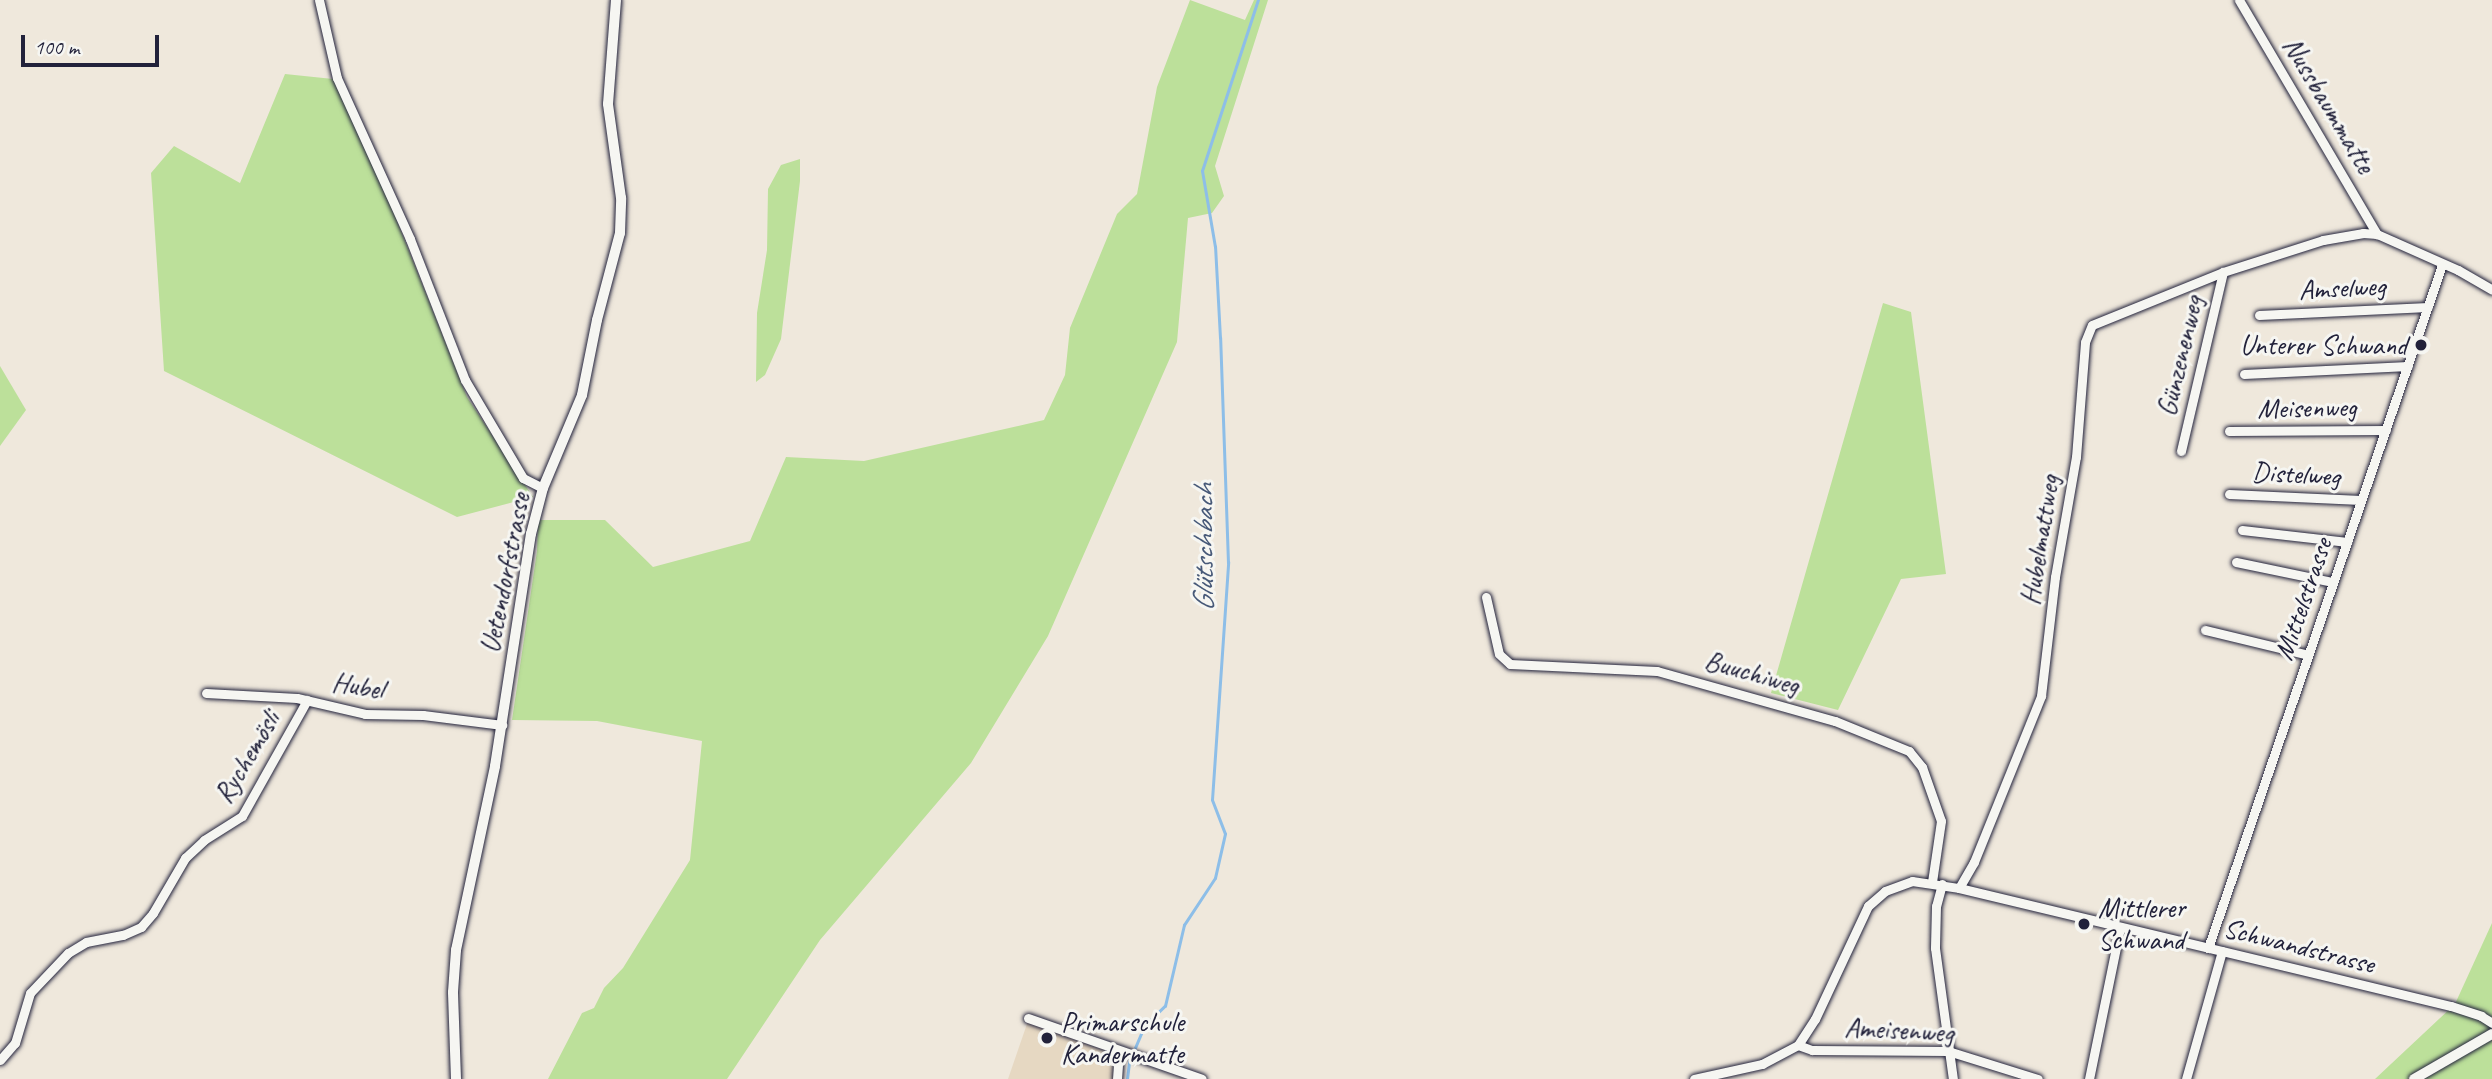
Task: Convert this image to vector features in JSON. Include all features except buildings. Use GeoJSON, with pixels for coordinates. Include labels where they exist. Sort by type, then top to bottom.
{"type":"FeatureCollection","features":[{"type":"Feature","properties":{"kind":"street"},"geometry":{"type":"LineString","coordinates":[[319,0],[337,78],[410,239],[465,380],[523,478],[543,488]]}},
{"type":"Feature","properties":{"kind":"street","name":"Uetendorfstrasse"},"geometry":{"type":"LineString","coordinates":[[456,1079],[453,992],[456,950],[489,801],[527,558],[543,488],[582,395],[597,320],[620,233],[621,198],[608,103],[616,0]]}},
{"type":"Feature","properties":{"kind":"street","name":"Nussbaummatte"},"geometry":{"type":"LineString","coordinates":[[2239,0],[2377,234]]}},
{"type":"Feature","properties":{"kind":"street"},"geometry":{"type":"LineString","coordinates":[[2223,272],[2323,240],[2352,234],[2377,234],[2465,273],[2492,290]]}},
{"type":"Feature","properties":{"kind":"street","name":"Mittelstrasse"},"geometry":{"type":"LineString","coordinates":[[2208,948],[2442,265]]}},
{"type":"Feature","properties":{"kind":"street","name":"Günzenenweg"},"geometry":{"type":"LineString","coordinates":[[2181,451],[2223,272]]}},
{"type":"Feature","properties":{"kind":"street","name":"Hubelmattweg"},"geometry":{"type":"LineString","coordinates":[[1959,888],[1974,862],[2041,696],[2055,577],[2076,457],[2088,329],[2223,272]]}},
{"type":"Feature","properties":{"kind":"street","name":"Amselweg"},"geometry":{"type":"LineString","coordinates":[[2259,315],[2428,307]]}},
{"type":"Feature","properties":{"kind":"street"},"geometry":{"type":"LineString","coordinates":[[2244,374],[2407,366]]}},
{"type":"Feature","properties":{"kind":"street","name":"Meisenweg"},"geometry":{"type":"LineString","coordinates":[[2229,431],[2386,430]]}},
{"type":"Feature","properties":{"kind":"street","name":"Distelweg"},"geometry":{"type":"LineString","coordinates":[[2229,494],[2361,500]]}},
{"type":"Feature","properties":{"kind":"street"},"geometry":{"type":"LineString","coordinates":[[2242,530],[2347,542]]}},
{"type":"Feature","properties":{"kind":"street"},"geometry":{"type":"LineString","coordinates":[[2236,562],[2333,582]]}},
{"type":"Feature","properties":{"kind":"street","name":"Buuchiweg"},"geometry":{"type":"LineString","coordinates":[[1486,597],[1499,654],[1510,664],[1527,667],[1657,671],[1835,721],[1899,744],[1922,766],[1941,821],[1935,948],[1953,1079]]}},
{"type":"Feature","properties":{"kind":"street"},"geometry":{"type":"LineString","coordinates":[[2205,630],[2308,655]]}},
{"type":"Feature","properties":{"kind":"street","name":"Hubel"},"geometry":{"type":"LineString","coordinates":[[206,693],[307,700],[365,714],[423,715],[502,725]]}},
{"type":"Feature","properties":{"kind":"street","name":"Rychemösli"},"geometry":{"type":"LineString","coordinates":[[0,1060],[15,1043],[30,993],[68,953],[86,942],[123,935],[141,927],[153,913],[185,858],[204,841],[242,816],[307,700]]}},
{"type":"Feature","properties":{"kind":"street","name":"Schwandstrasse"},"geometry":{"type":"LineString","coordinates":[[1694,1079],[1762,1064],[1798,1045],[1815,1019],[1868,905],[1895,885],[1912,881],[1959,888],[2451,1006],[2481,1016],[2492,1023]]}},
{"type":"Feature","properties":{"kind":"street"},"geometry":{"type":"LineString","coordinates":[[2089,1079],[2120,928]]}},
{"type":"Feature","properties":{"kind":"street"},"geometry":{"type":"LineString","coordinates":[[2186,1079],[2222,951]]}},
{"type":"Feature","properties":{"kind":"street"},"geometry":{"type":"LineString","coordinates":[[1028,1018],[1202,1079]]}},
{"type":"Feature","properties":{"kind":"street"},"geometry":{"type":"LineString","coordinates":[[2414,1079],[2492,1034]]}},
{"type":"Feature","properties":{"kind":"street","name":"Ameisenweg"},"geometry":{"type":"LineString","coordinates":[[1798,1045],[1812,1050],[1948,1051],[2038,1079]]}},
{"type":"Feature","properties":{"kind":"street"},"geometry":{"type":"LineString","coordinates":[[1117,1079],[1122,1052]]}},
{"type":"Feature","properties":{"kind":"shaded area","name":"Primarschule Kandermatte"},"geometry":{"type":"Polygon","coordinates":[[[1028,1021],[1116,1055],[1114,1079],[1008,1079],[1028,1021]]]}},
{"type":"Feature","properties":{"kind":"green space"},"geometry":{"type":"Polygon","coordinates":[[[1190,0],[1245,20],[1254,0],[1268,0],[1215,166],[1224,196],[1212,213],[1188,218],[1177,342],[1048,636],[971,763],[820,940],[727,1079],[548,1079],[582,1013],[594,1008],[604,988],[623,968],[690,860],[702,741],[597,721],[512,720],[537,551],[538,520],[605,520],[653,567],[750,541],[786,457],[864,461],[1044,420],[1065,375],[1070,328],[1117,214],[1137,194],[1157,87],[1190,0]]]}},
{"type":"Feature","properties":{"kind":"green space"},"geometry":{"type":"Polygon","coordinates":[[[285,74],[333,79],[393,211],[467,397],[533,497],[457,517],[164,371],[151,173],[174,146],[240,183],[285,74]]]}},
{"type":"Feature","properties":{"kind":"green space"},"geometry":{"type":"Polygon","coordinates":[[[800,159],[800,181],[781,339],[765,375],[756,382],[757,313],[767,250],[768,189],[781,165],[800,159]]]}},
{"type":"Feature","properties":{"kind":"green space"},"geometry":{"type":"Polygon","coordinates":[[[1883,303],[1911,312],[1946,574],[1901,579],[1838,710],[1771,693],[1883,303]]]}},
{"type":"Feature","properties":{"kind":"green space"},"geometry":{"type":"Polygon","coordinates":[[[0,366],[26,410],[0,446],[0,366]]]}},
{"type":"Feature","properties":{"kind":"green space"},"geometry":{"type":"Polygon","coordinates":[[[2492,923],[2492,1079],[2375,1079],[2455,1004],[2492,923]]]}},
{"type":"Feature","properties":{"kind":"waterway","name":"Glütschbach"},"geometry":{"type":"LineString","coordinates":[[1127,1079],[1129,1062],[1144,1026],[1165,1006],[1184,925],[1215,878],[1225,834],[1212,800],[1228,563],[1215,247],[1202,171],[1258,0]]}},
{"type":"Feature","properties":{"kind":"place","name":"Unterer Schwand"},"geometry":{"type":"Point","coordinates":[2421,345]}},
{"type":"Feature","properties":{"kind":"place","name":"Mittlerer Schwand"},"geometry":{"type":"Point","coordinates":[2084,924]}},
{"type":"Feature","properties":{"kind":"place","name":"Primarschule Kandermatte"},"geometry":{"type":"Point","coordinates":[1047,1038]}}]}
